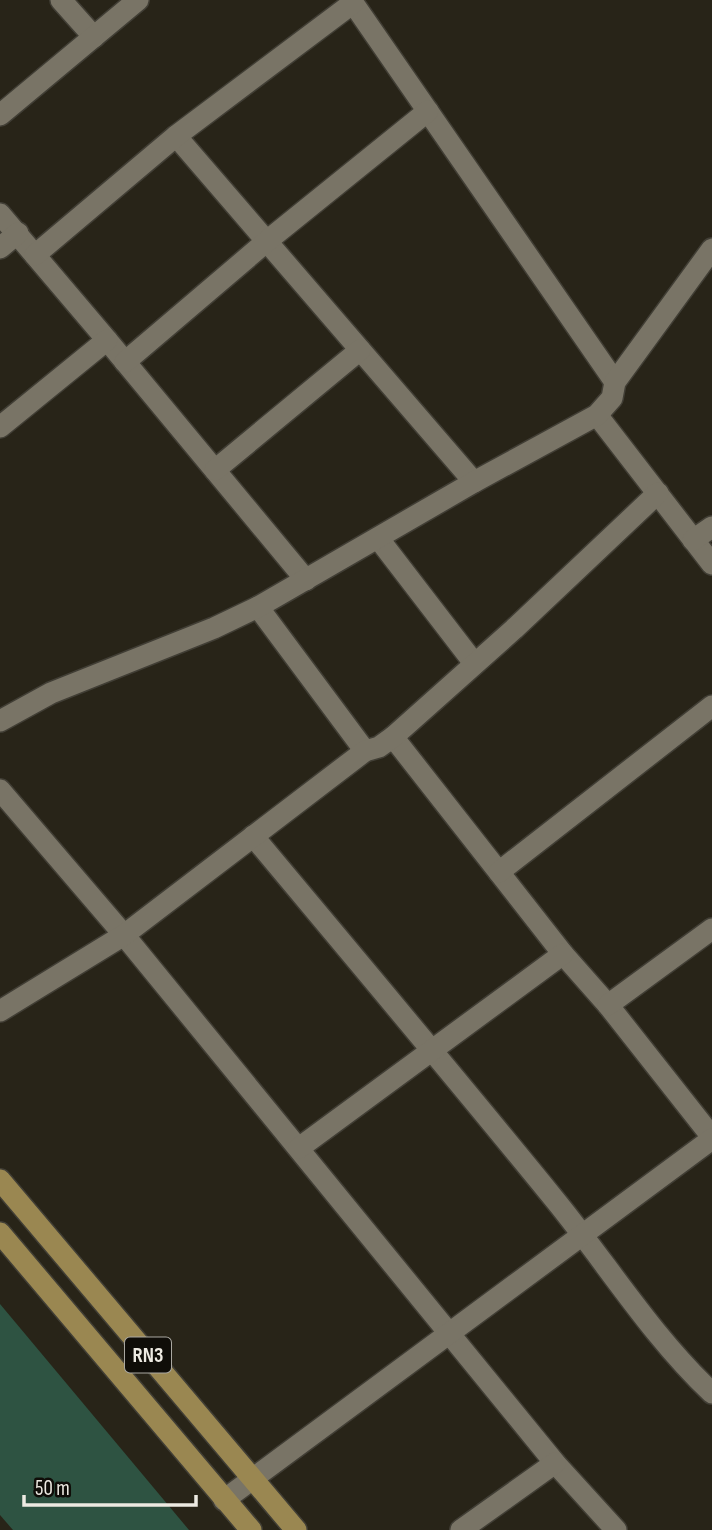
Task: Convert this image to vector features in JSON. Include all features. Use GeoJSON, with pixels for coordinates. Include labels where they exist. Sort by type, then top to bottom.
{"type":"FeatureCollection","features":[{"type":"Feature","properties":{"kind":"main road","name":"RN3"},"geometry":{"type":"LineString","coordinates":[[0,1180],[296,1530]]}},
{"type":"Feature","properties":{"kind":"main road","name":"RN3"},"geometry":{"type":"LineString","coordinates":[[0,1233],[251,1530]]}},
{"type":"Feature","properties":{"kind":"street"},"geometry":{"type":"LineString","coordinates":[[61,0],[94,37]]}},
{"type":"Feature","properties":{"kind":"street"},"geometry":{"type":"LineString","coordinates":[[0,115],[138,0]]}},
{"type":"Feature","properties":{"kind":"street"},"geometry":{"type":"LineString","coordinates":[[35,255],[176,136],[352,1],[615,382]]}},
{"type":"Feature","properties":{"kind":"street"},"geometry":{"type":"LineString","coordinates":[[125,362],[428,111]]}},
{"type":"Feature","properties":{"kind":"street"},"geometry":{"type":"LineString","coordinates":[[176,136],[474,482]]}},
{"type":"Feature","properties":{"kind":"street"},"geometry":{"type":"LineString","coordinates":[[0,214],[306,580]]}},
{"type":"Feature","properties":{"kind":"street"},"geometry":{"type":"LineString","coordinates":[[0,248],[18,233]]}},
{"type":"Feature","properties":{"kind":"street"},"geometry":{"type":"LineString","coordinates":[[0,721],[51,692],[214,628],[258,607],[474,482],[597,415],[612,398],[615,382],[712,249]]}},
{"type":"Feature","properties":{"kind":"street"},"geometry":{"type":"LineString","coordinates":[[0,427],[107,340]]}},
{"type":"Feature","properties":{"kind":"street"},"geometry":{"type":"LineString","coordinates":[[215,470],[360,350]]}},
{"type":"Feature","properties":{"kind":"street"},"geometry":{"type":"LineString","coordinates":[[597,415],[712,564]]}},
{"type":"Feature","properties":{"kind":"street"},"geometry":{"type":"LineString","coordinates":[[0,1012],[124,935],[365,751],[379,747],[393,737],[658,493]]}},
{"type":"Feature","properties":{"kind":"street"},"geometry":{"type":"LineString","coordinates":[[693,540],[712,527]]}},
{"type":"Feature","properties":{"kind":"street"},"geometry":{"type":"LineString","coordinates":[[378,538],[474,663]]}},
{"type":"Feature","properties":{"kind":"street"},"geometry":{"type":"LineString","coordinates":[[258,607],[365,751]]}},
{"type":"Feature","properties":{"kind":"street"},"geometry":{"type":"LineString","coordinates":[[499,872],[712,706]]}},
{"type":"Feature","properties":{"kind":"street"},"geometry":{"type":"LineString","coordinates":[[224,1500],[712,1138],[393,737]]}},
{"type":"Feature","properties":{"kind":"street"},"geometry":{"type":"LineString","coordinates":[[0,790],[124,935],[555,1463],[616,1530]]}},
{"type":"Feature","properties":{"kind":"street"},"geometry":{"type":"LineString","coordinates":[[253,836],[582,1234],[651,1329],[712,1392]]}},
{"type":"Feature","properties":{"kind":"street"},"geometry":{"type":"LineString","coordinates":[[608,1005],[712,929]]}},
{"type":"Feature","properties":{"kind":"street"},"geometry":{"type":"LineString","coordinates":[[299,1148],[563,954]]}},
{"type":"Feature","properties":{"kind":"street"},"geometry":{"type":"LineString","coordinates":[[461,1530],[555,1463]]}},
{"type":"Feature","properties":{"kind":"green space"},"geometry":{"type":"Polygon","coordinates":[[[0,1304],[189,1530],[13,1530],[0,1515],[0,1304]]]}}]}
